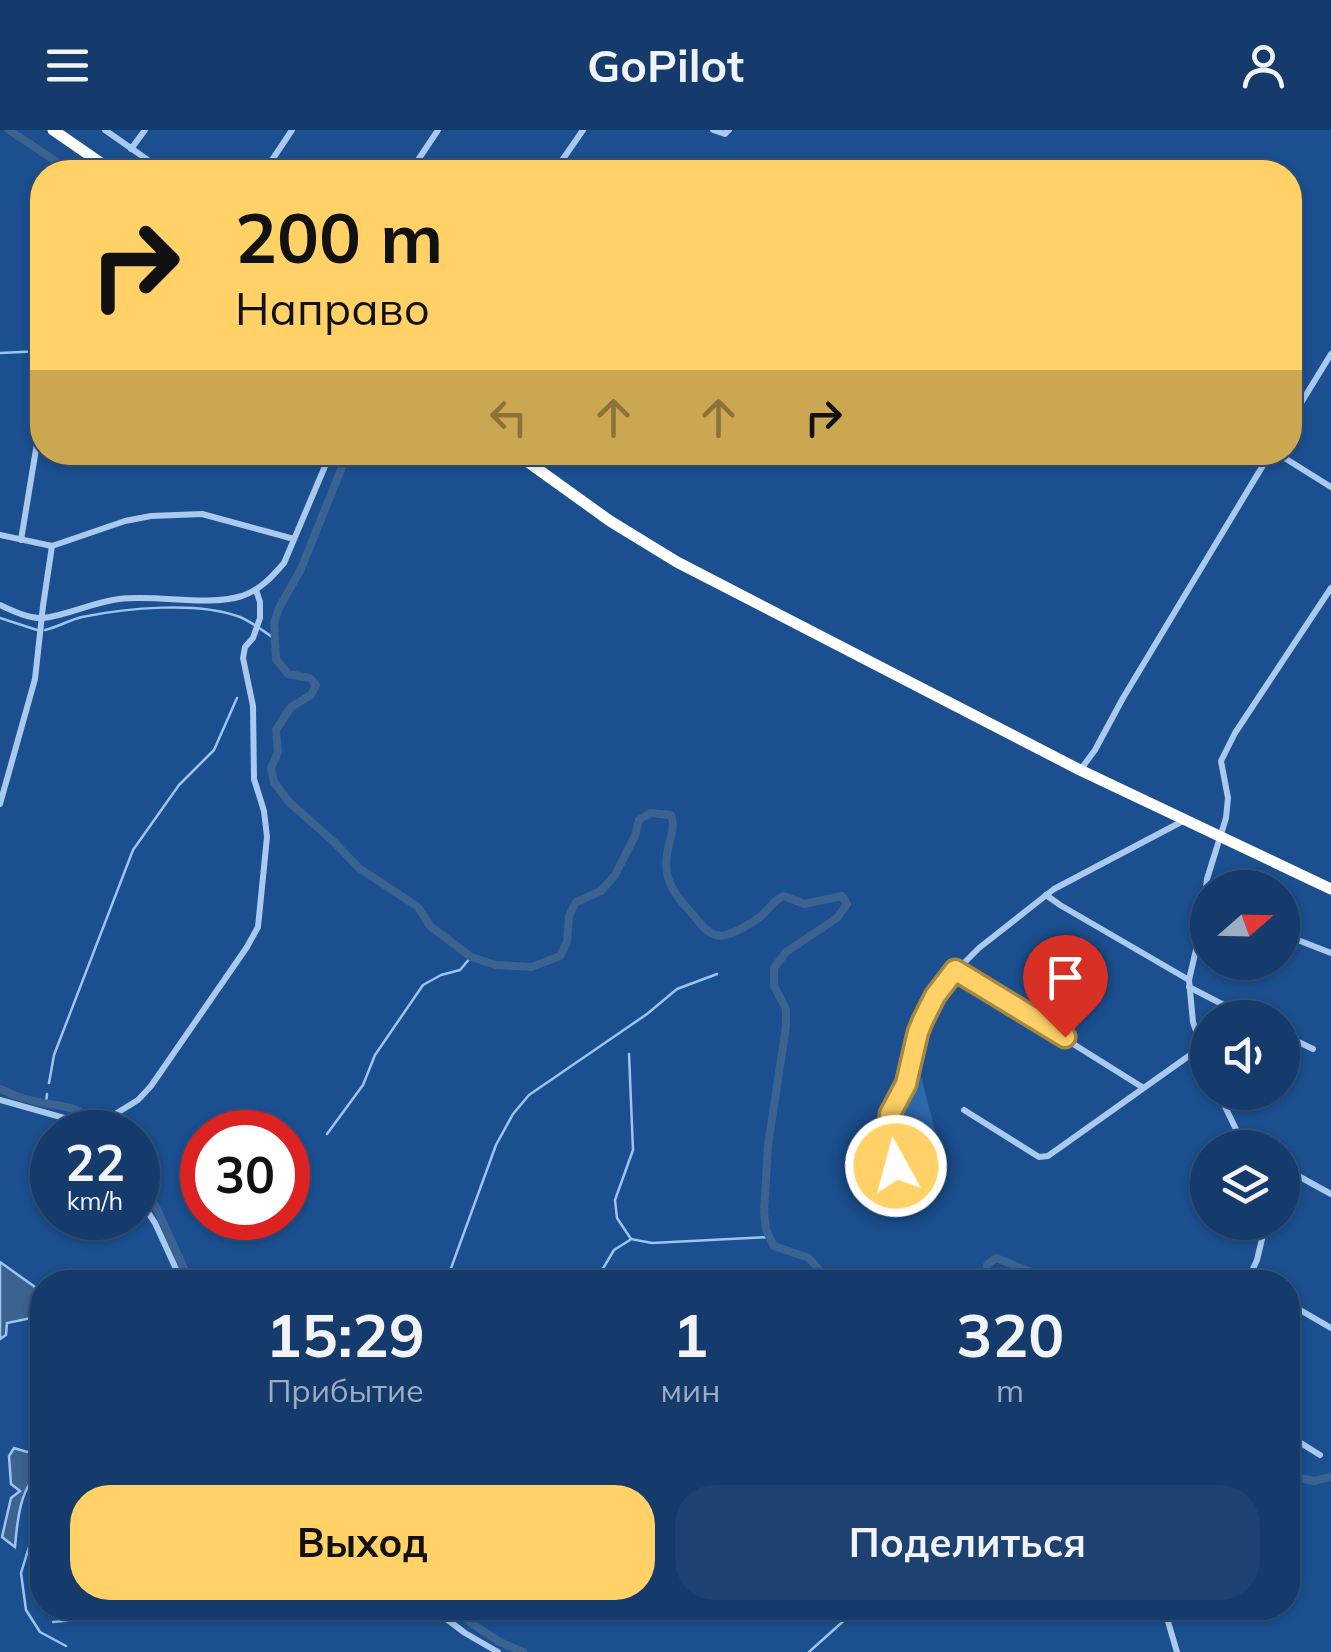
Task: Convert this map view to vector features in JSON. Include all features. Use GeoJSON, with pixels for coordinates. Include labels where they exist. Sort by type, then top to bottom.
{"type":"FeatureCollection","features":[{"type":"Feature","properties":{"kind":"highway"},"geometry":{"type":"LineString","coordinates":[[52,130],[96,160]]}},
{"type":"Feature","properties":{"kind":"highway"},"geometry":{"type":"LineString","coordinates":[[532,465],[610,521],[677,562],[1080,770],[1331,888]]}},
{"type":"Feature","properties":{"kind":"street"},"geometry":{"type":"LineString","coordinates":[[104,130],[147,160]]}},
{"type":"Feature","properties":{"kind":"street"},"geometry":{"type":"LineString","coordinates":[[132,149],[144,130]]}},
{"type":"Feature","properties":{"kind":"street"},"geometry":{"type":"LineString","coordinates":[[272,160],[292,130]]}},
{"type":"Feature","properties":{"kind":"street"},"geometry":{"type":"LineString","coordinates":[[418,160],[438,130]]}},
{"type":"Feature","properties":{"kind":"street"},"geometry":{"type":"LineString","coordinates":[[562,160],[582,130]]}},
{"type":"Feature","properties":{"kind":"street"},"geometry":{"type":"LineString","coordinates":[[713,130],[724,134],[729,130]]}},
{"type":"Feature","properties":{"kind":"street"},"geometry":{"type":"LineString","coordinates":[[1302,401],[1331,354]]}},
{"type":"Feature","properties":{"kind":"street"},"geometry":{"type":"LineString","coordinates":[[21,540],[33,465]]}},
{"type":"Feature","properties":{"kind":"street"},"geometry":{"type":"LineString","coordinates":[[0,605],[42,618],[120,599],[216,599],[256,590],[284,562],[325,465]]}},
{"type":"Feature","properties":{"kind":"street"},"geometry":{"type":"LineString","coordinates":[[1080,770],[1096,750],[1120,703],[1265,465]]}},
{"type":"Feature","properties":{"kind":"street"},"geometry":{"type":"LineString","coordinates":[[1295,465],[1331,486]]}},
{"type":"Feature","properties":{"kind":"street"},"geometry":{"type":"LineString","coordinates":[[0,535],[52,546],[152,516],[202,514],[294,538]]}},
{"type":"Feature","properties":{"kind":"street"},"geometry":{"type":"LineString","coordinates":[[0,804],[35,679],[52,546]]}},
{"type":"Feature","properties":{"kind":"street"},"geometry":{"type":"LineString","coordinates":[[1191,1000],[1189,983],[1206,879],[1226,818],[1228,798],[1220,768],[1222,755],[1331,588]]}},
{"type":"Feature","properties":{"kind":"street"},"geometry":{"type":"LineString","coordinates":[[122,1110],[151,1086],[258,928],[267,836],[254,779],[252,706],[243,658],[260,618],[256,590]]}},
{"type":"Feature","properties":{"kind":"street"},"geometry":{"type":"LineString","coordinates":[[896,1166],[890,1114],[906,1084],[923,1020],[955,970],[1046,895],[1184,820]]}},
{"type":"Feature","properties":{"kind":"street"},"geometry":{"type":"LineString","coordinates":[[1046,895],[1219,1000]]}},
{"type":"Feature","properties":{"kind":"street"},"geometry":{"type":"LineString","coordinates":[[1300,941],[1331,953]]}},
{"type":"Feature","properties":{"kind":"street"},"geometry":{"type":"LineString","coordinates":[[955,970],[1142,1087]]}},
{"type":"Feature","properties":{"kind":"street"},"geometry":{"type":"LineString","coordinates":[[1300,1042],[1313,1048]]}},
{"type":"Feature","properties":{"kind":"street"},"geometry":{"type":"LineString","coordinates":[[964,1110],[1044,1157],[1190,1055]]}},
{"type":"Feature","properties":{"kind":"street"},"geometry":{"type":"LineString","coordinates":[[0,1100],[36,1110]]}},
{"type":"Feature","properties":{"kind":"street"},"geometry":{"type":"LineString","coordinates":[[1300,1177],[1331,1194]]}},
{"type":"Feature","properties":{"kind":"street"},"geometry":{"type":"LineString","coordinates":[[160,1233],[177,1270]]}},
{"type":"Feature","properties":{"kind":"street"},"geometry":{"type":"LineString","coordinates":[[1253,1270],[1261,1240]]}},
{"type":"Feature","properties":{"kind":"street"},"geometry":{"type":"LineString","coordinates":[[1300,1311],[1331,1328]]}},
{"type":"Feature","properties":{"kind":"street"},"geometry":{"type":"LineString","coordinates":[[1300,1442],[1320,1454]]}},
{"type":"Feature","properties":{"kind":"street"},"geometry":{"type":"LineString","coordinates":[[448,1620],[498,1652]]}},
{"type":"Feature","properties":{"kind":"street"},"geometry":{"type":"LineString","coordinates":[[1168,1620],[1177,1652]]}},
{"type":"Feature","properties":{"kind":"shaded area"},"geometry":{"type":"Polygon","coordinates":[[[916,1057],[942,1157],[898,1166],[891,1117],[916,1057]]]}},
{"type":"Feature","properties":{"kind":"shaded area"},"geometry":{"type":"Polygon","coordinates":[[[0,1262],[30,1283],[30,1318],[7,1323],[6,1335],[0,1339],[0,1262]]]}},
{"type":"Feature","properties":{"kind":"shaded area"},"geometry":{"type":"Polygon","coordinates":[[[14,1448],[30,1451],[30,1484],[24,1494],[15,1547],[2,1537],[11,1498],[20,1491],[11,1484],[9,1456],[14,1448]]]}},
{"type":"Feature","properties":{"kind":"waterway"},"geometry":{"type":"LineString","coordinates":[[9,130],[54,160]]}},
{"type":"Feature","properties":{"kind":"waterway"},"geometry":{"type":"LineString","coordinates":[[0,353],[30,352]]}},
{"type":"Feature","properties":{"kind":"waterway"},"geometry":{"type":"LineString","coordinates":[[343,465],[301,569],[274,623],[276,659],[288,674],[310,678],[316,685],[311,695],[291,707],[276,730],[278,752],[271,768],[274,782],[289,802],[359,868],[418,907],[430,926],[471,957],[496,965],[532,967],[560,956],[576,902],[601,891],[615,875],[639,820],[650,813],[671,815],[666,865],[670,884],[714,935],[726,935],[744,927],[784,896],[804,904],[842,896],[847,904],[837,918],[786,952],[774,968],[774,986],[786,1009],[786,1027],[768,1145],[766,1230],[774,1246],[809,1258],[819,1270]]}},
{"type":"Feature","properties":{"kind":"waterway"},"geometry":{"type":"LineString","coordinates":[[45,630],[100,614],[183,608],[240,617],[274,638]]}},
{"type":"Feature","properties":{"kind":"waterway"},"geometry":{"type":"LineString","coordinates":[[0,618],[37,630]]}},
{"type":"Feature","properties":{"kind":"waterway"},"geometry":{"type":"LineString","coordinates":[[49,1083],[54,1055],[133,850],[179,785],[214,750],[237,698]]}},
{"type":"Feature","properties":{"kind":"waterway"},"geometry":{"type":"LineString","coordinates":[[327,1134],[363,1085],[375,1055],[423,985],[460,970],[471,957]]}},
{"type":"Feature","properties":{"kind":"waterway"},"geometry":{"type":"LineString","coordinates":[[450,1270],[496,1145],[529,1095],[677,989],[717,974]]}},
{"type":"Feature","properties":{"kind":"waterway"},"geometry":{"type":"LineString","coordinates":[[629,1054],[633,1150],[615,1200],[617,1218],[631,1239],[652,1243],[770,1237]]}},
{"type":"Feature","properties":{"kind":"waterway"},"geometry":{"type":"LineString","coordinates":[[0,1089],[77,1110]]}},
{"type":"Feature","properties":{"kind":"waterway"},"geometry":{"type":"LineString","coordinates":[[46,1103],[47,1094]]}},
{"type":"Feature","properties":{"kind":"waterway"},"geometry":{"type":"LineString","coordinates":[[160,1216],[185,1270]]}},
{"type":"Feature","properties":{"kind":"waterway"},"geometry":{"type":"LineString","coordinates":[[602,1270],[614,1250],[630,1240]]}},
{"type":"Feature","properties":{"kind":"waterway"},"geometry":{"type":"LineString","coordinates":[[987,1270],[987,1265],[996,1258],[1026,1270]]}},
{"type":"Feature","properties":{"kind":"waterway"},"geometry":{"type":"LineString","coordinates":[[1300,1478],[1314,1481],[1331,1477]]}},
{"type":"Feature","properties":{"kind":"waterway"},"geometry":{"type":"LineString","coordinates":[[30,1544],[21,1573],[30,1616]]}},
{"type":"Feature","properties":{"kind":"waterway"},"geometry":{"type":"LineString","coordinates":[[32,1620],[40,1632],[66,1646]]}},
{"type":"Feature","properties":{"kind":"waterway"},"geometry":{"type":"LineString","coordinates":[[53,1622],[76,1620]]}},
{"type":"Feature","properties":{"kind":"waterway"},"geometry":{"type":"LineString","coordinates":[[467,1620],[523,1652]]}},
{"type":"Feature","properties":{"kind":"waterway"},"geometry":{"type":"LineString","coordinates":[[809,1652],[845,1620]]}},
{"type":"Feature","properties":{"kind":"route"},"geometry":{"type":"LineString","coordinates":[[896,1166],[890,1114],[906,1084],[923,1020],[955,970],[1065,1037]]}}]}
